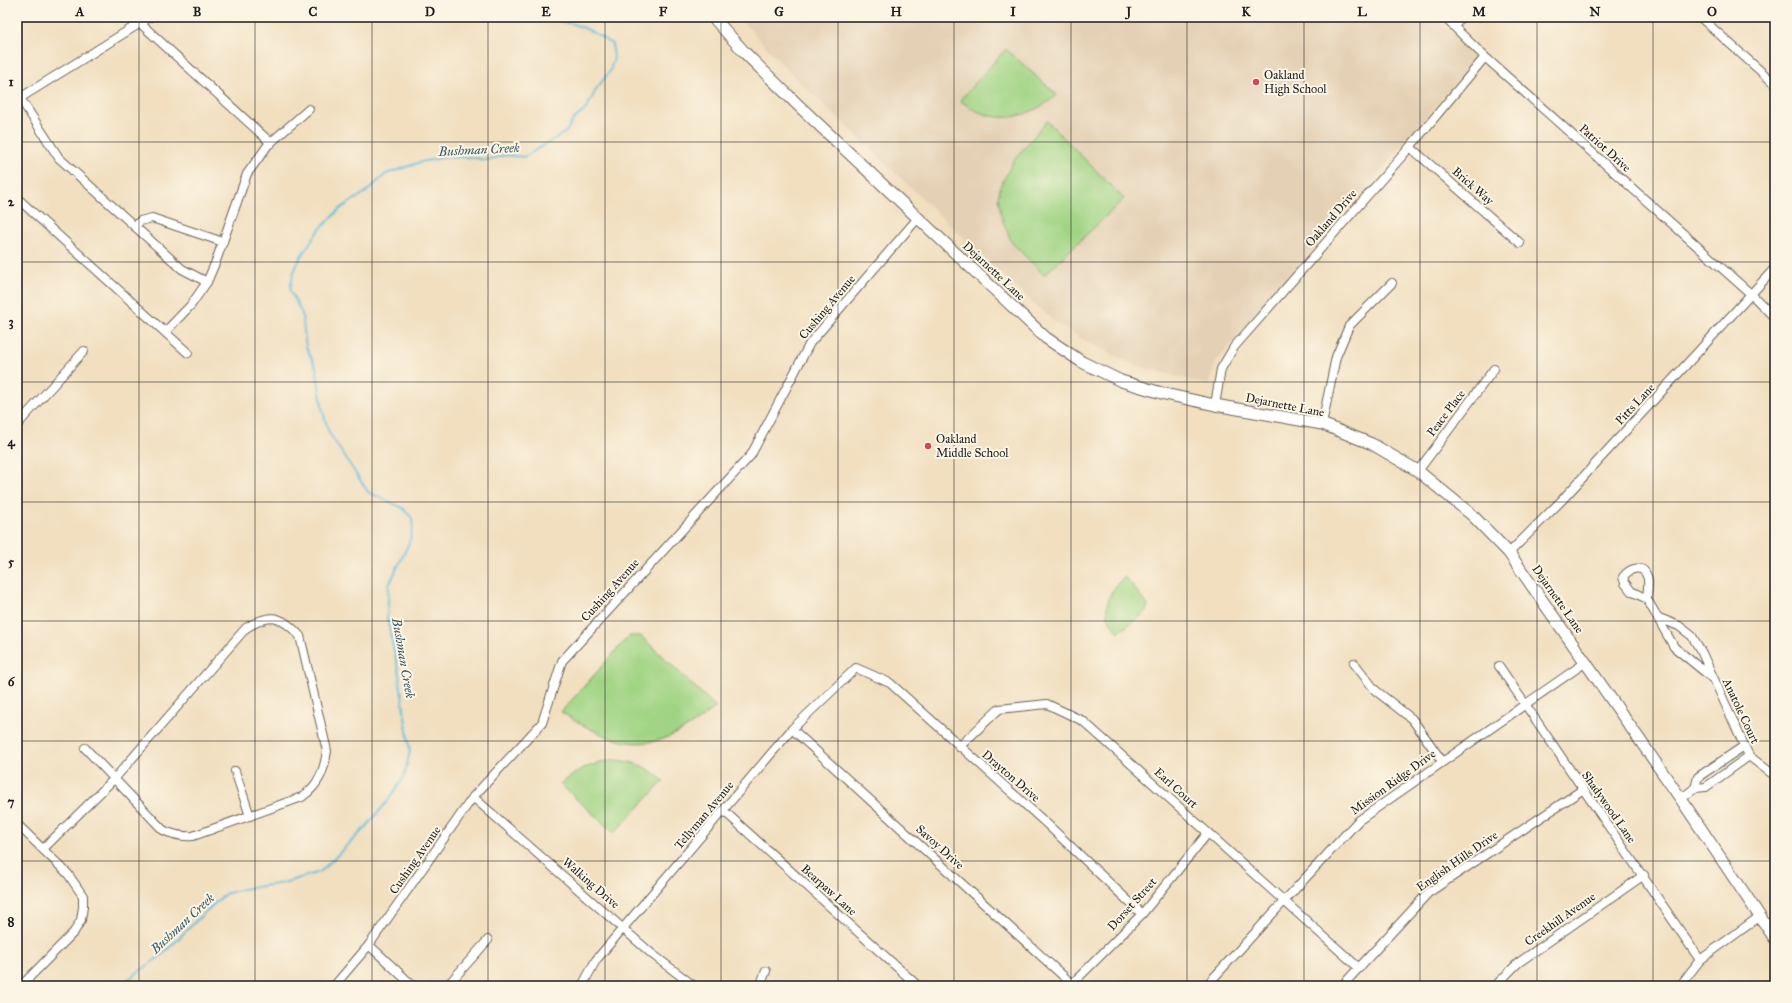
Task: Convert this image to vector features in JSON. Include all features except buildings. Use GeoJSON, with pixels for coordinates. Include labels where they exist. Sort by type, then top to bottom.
{"type":"FeatureCollection","features":[{"type":"Feature","properties":{"kind":"main road","name":"Dejarnette Lane"},"geometry":{"type":"LineString","coordinates":[[713,17],[745,53],[793,101],[1046,338],[1082,362],[1121,381],[1165,394],[1215,405],[1322,424],[1372,444],[1418,471],[1472,515],[1510,553],[1681,799],[1775,939]]}},
{"type":"Feature","properties":{"kind":"street"},"geometry":{"type":"LineString","coordinates":[[150,17],[19,99],[59,158],[182,269],[206,282]]}},
{"type":"Feature","properties":{"kind":"street","name":"Patriot Drive"},"geometry":{"type":"LineString","coordinates":[[1444,17],[1485,57],[1752,294],[1775,318]]}},
{"type":"Feature","properties":{"kind":"street"},"geometry":{"type":"LineString","coordinates":[[1454,26],[1462,17]]}},
{"type":"Feature","properties":{"kind":"street"},"geometry":{"type":"LineString","coordinates":[[1700,17],[1775,84]]}},
{"type":"Feature","properties":{"kind":"street"},"geometry":{"type":"LineString","coordinates":[[140,23],[271,143]]}},
{"type":"Feature","properties":{"kind":"street","name":"Oakland Drive"},"geometry":{"type":"LineString","coordinates":[[1215,405],[1221,370],[1234,347],[1410,147],[1485,57]]}},
{"type":"Feature","properties":{"kind":"street"},"geometry":{"type":"LineString","coordinates":[[165,332],[191,305],[206,282],[223,242],[247,174],[271,143],[309,109]]}},
{"type":"Feature","properties":{"kind":"street","name":"Brick Way"},"geometry":{"type":"LineString","coordinates":[[1410,147],[1520,243]]}},
{"type":"Feature","properties":{"kind":"street"},"geometry":{"type":"LineString","coordinates":[[17,198],[188,353]]}},
{"type":"Feature","properties":{"kind":"street"},"geometry":{"type":"LineString","coordinates":[[135,227],[140,221],[152,218],[223,242]]}},
{"type":"Feature","properties":{"kind":"street","name":"Cushing Avenue"},"geometry":{"type":"LineString","coordinates":[[334,986],[369,945],[473,797],[542,723],[562,661],[751,455],[810,343],[918,218]]}},
{"type":"Feature","properties":{"kind":"street","name":"Pitts Lane"},"geometry":{"type":"LineString","coordinates":[[1510,553],[1562,500],[1775,268]]}},
{"type":"Feature","properties":{"kind":"street"},"geometry":{"type":"LineString","coordinates":[[1322,424],[1336,358],[1349,326],[1392,283]]}},
{"type":"Feature","properties":{"kind":"street"},"geometry":{"type":"LineString","coordinates":[[17,425],[84,351]]}},
{"type":"Feature","properties":{"kind":"street","name":"Peace Place"},"geometry":{"type":"LineString","coordinates":[[1418,471],[1494,369]]}},
{"type":"Feature","properties":{"kind":"street","name":"Anatole Court"},"geometry":{"type":"LineString","coordinates":[[1647,599],[1674,647],[1712,677]]}},
{"type":"Feature","properties":{"kind":"street"},"geometry":{"type":"LineString","coordinates":[[43,849],[115,778],[246,628],[257,621],[267,618],[277,618],[286,623],[300,636],[327,751],[322,775],[316,785],[302,797],[192,836],[182,837],[162,830],[115,778],[85,748]]}},
{"type":"Feature","properties":{"kind":"street","name":"Anatole Court"},"geometry":{"type":"LineString","coordinates":[[1659,618],[1679,626],[1692,636],[1702,653],[1744,746],[1750,756],[1775,776]]}},
{"type":"Feature","properties":{"kind":"street","name":"Mission Ridge Drive"},"geometry":{"type":"LineString","coordinates":[[1206,986],[1358,821],[1586,662]]}},
{"type":"Feature","properties":{"kind":"street"},"geometry":{"type":"LineString","coordinates":[[1354,663],[1375,690],[1412,719],[1442,761]]}},
{"type":"Feature","properties":{"kind":"street","name":"Shadywood Lane"},"geometry":{"type":"LineString","coordinates":[[1499,666],[1582,790],[1644,875],[1700,960]]}},
{"type":"Feature","properties":{"kind":"street","name":"Tellyman Avenue"},"geometry":{"type":"LineString","coordinates":[[582,986],[596,960],[724,811],[792,729],[856,668]]}},
{"type":"Feature","properties":{"kind":"street","name":"Drayton Drive"},"geometry":{"type":"LineString","coordinates":[[856,668],[890,684],[1048,825],[1142,914]]}},
{"type":"Feature","properties":{"kind":"street","name":"Earl Court"},"geometry":{"type":"LineString","coordinates":[[959,747],[999,709],[1047,704],[1083,720],[1359,968]]}},
{"type":"Feature","properties":{"kind":"street","name":"Savoy Drive"},"geometry":{"type":"LineString","coordinates":[[792,729],[1071,985]]}},
{"type":"Feature","properties":{"kind":"street"},"geometry":{"type":"LineString","coordinates":[[1695,788],[1698,777],[1744,746]]}},
{"type":"Feature","properties":{"kind":"street","name":"Anatole Court"},"geometry":{"type":"LineString","coordinates":[[1681,799],[1695,788],[1706,787],[1750,756]]}},
{"type":"Feature","properties":{"kind":"street"},"geometry":{"type":"LineString","coordinates":[[235,771],[250,816]]}},
{"type":"Feature","properties":{"kind":"street","name":"English Hills Drive"},"geometry":{"type":"LineString","coordinates":[[1342,986],[1428,893],[1582,790]]}},
{"type":"Feature","properties":{"kind":"street","name":"Walking Drive"},"geometry":{"type":"LineString","coordinates":[[473,797],[652,954],[694,986]]}},
{"type":"Feature","properties":{"kind":"street","name":"Bearpaw Lane"},"geometry":{"type":"LineString","coordinates":[[724,811],[918,986]]}},
{"type":"Feature","properties":{"kind":"street"},"geometry":{"type":"LineString","coordinates":[[17,824],[72,880],[83,896],[83,907],[80,920],[74,932],[21,986]]}},
{"type":"Feature","properties":{"kind":"street","name":"Dorset Street"},"geometry":{"type":"LineString","coordinates":[[1071,985],[1142,914],[1208,833]]}},
{"type":"Feature","properties":{"kind":"street","name":"Creekhill Avenue"},"geometry":{"type":"LineString","coordinates":[[1495,986],[1518,963],[1644,875]]}},
{"type":"Feature","properties":{"kind":"street"},"geometry":{"type":"LineString","coordinates":[[1680,986],[1700,960],[1759,917]]}},
{"type":"Feature","properties":{"kind":"street"},"geometry":{"type":"LineString","coordinates":[[447,986],[488,940]]}},
{"type":"Feature","properties":{"kind":"street"},"geometry":{"type":"LineString","coordinates":[[369,945],[414,986]]}},
{"type":"Feature","properties":{"kind":"street"},"geometry":{"type":"LineString","coordinates":[[760,986],[766,971]]}},
{"type":"Feature","properties":{"kind":"shaded area"},"geometry":{"type":"Polygon","coordinates":[[[739,17],[1434,17],[1471,51],[1474,57],[1472,64],[1216,362],[1208,385],[1135,365],[1093,345],[1056,323],[1025,296],[787,70],[739,17]]]}},
{"type":"Feature","properties":{"kind":"green space"},"geometry":{"type":"Polygon","coordinates":[[[1006,49],[1057,95],[1046,104],[1022,115],[997,117],[972,109],[960,100],[1006,49]]]}},
{"type":"Feature","properties":{"kind":"green space"},"geometry":{"type":"Polygon","coordinates":[[[1047,121],[1124,199],[1044,275],[1012,243],[1002,219],[998,197],[1001,185],[1014,160],[1047,121]]]}},
{"type":"Feature","properties":{"kind":"green space"},"geometry":{"type":"Polygon","coordinates":[[[1125,577],[1148,605],[1146,612],[1119,632],[1109,619],[1107,606],[1113,589],[1125,577]]]}},
{"type":"Feature","properties":{"kind":"green space"},"geometry":{"type":"Polygon","coordinates":[[[629,636],[641,636],[716,707],[694,723],[675,734],[657,741],[639,743],[622,741],[603,735],[561,712],[629,636]]]}},
{"type":"Feature","properties":{"kind":"green space"},"geometry":{"type":"Polygon","coordinates":[[[610,760],[627,761],[639,765],[651,771],[664,781],[614,833],[560,784],[581,769],[610,760]]]}},
{"type":"Feature","properties":{"kind":"waterway","name":"Bushman Creek"},"geometry":{"type":"LineString","coordinates":[[119,986],[162,955],[225,894],[243,889],[283,883],[320,872],[366,827],[387,802],[404,777],[410,751],[398,668],[387,619],[389,585],[409,543],[413,527],[412,518],[403,508],[368,492],[329,433],[323,412],[316,367],[306,347],[302,314],[290,290],[293,274],[301,256],[319,230],[340,209],[366,192],[386,174],[421,162],[440,158],[469,157],[487,160],[505,155],[524,157],[566,132],[573,120],[586,109],[597,88],[610,71],[614,57],[612,44],[584,28],[546,17]]}},
{"type":"Feature","properties":{"kind":"place","name":"Oakland High School"},"geometry":{"type":"Point","coordinates":[1256,82]}},
{"type":"Feature","properties":{"kind":"place","name":"Oakland Middle School"},"geometry":{"type":"Point","coordinates":[928,446]}}]}
